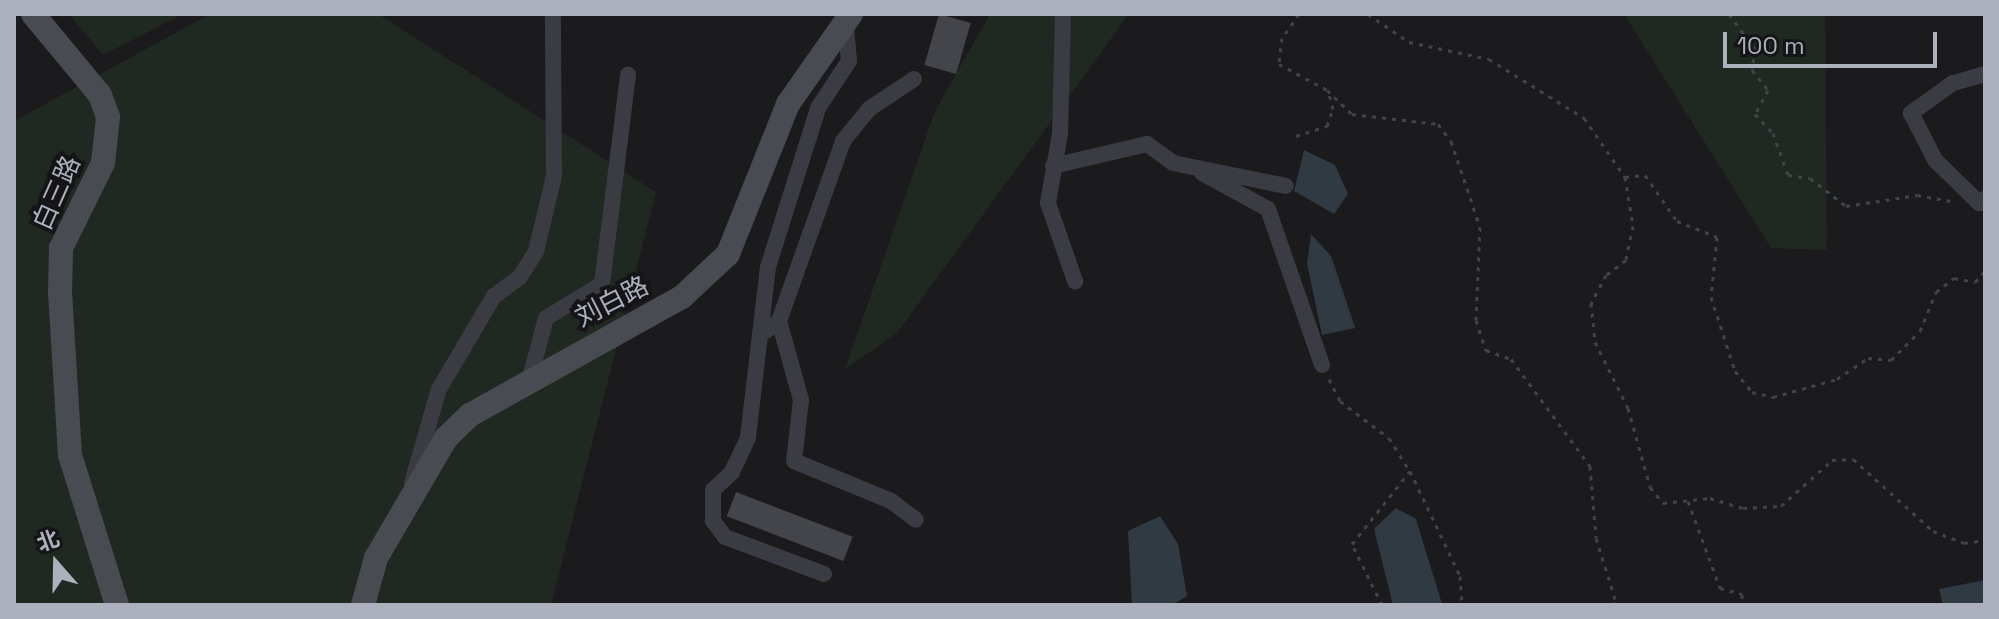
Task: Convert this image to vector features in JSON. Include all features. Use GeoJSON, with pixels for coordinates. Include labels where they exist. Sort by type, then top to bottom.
{"type":"FeatureCollection","features":[{"type":"Feature","properties":{"kind":"street","name":"白三路"},"geometry":{"type":"LineString","coordinates":[[33,14],[100,95],[108,117],[103,163],[61,248],[60,292],[70,455],[117,605]]}},
{"type":"Feature","properties":{"kind":"street"},"geometry":{"type":"LineString","coordinates":[[414,500],[412,481],[439,389],[494,296],[520,277],[536,251],[554,176],[553,14]]}},
{"type":"Feature","properties":{"kind":"street"},"geometry":{"type":"LineString","coordinates":[[1063,14],[1053,166],[1053,231],[1075,281]]}},
{"type":"Feature","properties":{"kind":"street"},"geometry":{"type":"LineString","coordinates":[[849,19],[849,61],[818,108],[768,267],[772,326],[801,400],[794,461],[891,501],[916,520]]}},
{"type":"Feature","properties":{"kind":"street","name":"刘白路"},"geometry":{"type":"LineString","coordinates":[[363,605],[376,558],[414,500],[446,438],[530,378],[710,275],[728,254],[804,74],[849,19]]}},
{"type":"Feature","properties":{"kind":"street"},"geometry":{"type":"LineString","coordinates":[[1982,201],[1935,160],[1911,113],[1953,83],[1985,74]]}},
{"type":"Feature","properties":{"kind":"street"},"geometry":{"type":"LineString","coordinates":[[530,378],[546,318],[602,284],[628,75]]}},
{"type":"Feature","properties":{"kind":"street"},"geometry":{"type":"LineString","coordinates":[[824,574],[725,537],[713,521],[713,490],[732,472],[748,437],[772,326],[843,141],[869,109],[914,79]]}},
{"type":"Feature","properties":{"kind":"street"},"geometry":{"type":"LineString","coordinates":[[1053,166],[1147,144],[1173,163],[1201,172],[1286,186]]}},
{"type":"Feature","properties":{"kind":"street"},"geometry":{"type":"LineString","coordinates":[[1201,172],[1268,209],[1322,365]]}},
{"type":"Feature","properties":{"kind":"path"},"geometry":{"type":"LineString","coordinates":[[1299,14],[1282,38],[1279,64],[1327,90],[1352,114],[1438,124],[1451,141],[1480,227],[1476,320],[1486,350],[1511,359],[1590,466],[1596,538],[1616,604],[1603,605]]}},
{"type":"Feature","properties":{"kind":"path"},"geometry":{"type":"LineString","coordinates":[[1368,14],[1409,42],[1489,59],[1584,118],[1625,177],[1633,226],[1626,260],[1606,275],[1591,303],[1595,342],[1628,408],[1650,487],[1663,503],[1688,501],[1781,506],[1832,460],[1853,459],[1933,531],[1964,543],[1985,540]]}},
{"type":"Feature","properties":{"kind":"path"},"geometry":{"type":"LineString","coordinates":[[1729,14],[1755,49],[1752,70],[1768,90],[1755,114],[1773,133],[1788,175],[1810,178],[1846,206],[1917,195],[1982,201]]}},
{"type":"Feature","properties":{"kind":"path"},"geometry":{"type":"LineString","coordinates":[[1296,136],[1327,126],[1333,109],[1327,90]]}},
{"type":"Feature","properties":{"kind":"path"},"geometry":{"type":"LineString","coordinates":[[1625,177],[1645,175],[1677,221],[1717,237],[1711,297],[1730,359],[1752,392],[1773,397],[1837,379],[1868,358],[1891,360],[1920,331],[1936,292],[1954,278],[1975,282],[1985,271]]}},
{"type":"Feature","properties":{"kind":"path"},"geometry":{"type":"LineString","coordinates":[[1322,365],[1340,401],[1389,438],[1410,471],[1460,576],[1462,605]]}},
{"type":"Feature","properties":{"kind":"path"},"geometry":{"type":"LineString","coordinates":[[1382,605],[1352,544],[1410,471]]}},
{"type":"Feature","properties":{"kind":"path"},"geometry":{"type":"LineString","coordinates":[[1688,501],[1720,588],[1742,594],[1742,605]]}},
{"type":"Feature","properties":{"kind":"shaded area"},"geometry":{"type":"Polygon","coordinates":[[[69,14],[183,14],[103,55],[69,14]]]}},
{"type":"Feature","properties":{"kind":"shaded area"},"geometry":{"type":"Polygon","coordinates":[[[210,14],[378,14],[656,192],[551,605],[14,605],[14,121],[210,14]]]}},
{"type":"Feature","properties":{"kind":"shaded area"},"geometry":{"type":"Polygon","coordinates":[[[990,14],[1129,14],[897,333],[845,369],[935,111],[990,14]]]}},
{"type":"Feature","properties":{"kind":"shaded area"},"geometry":{"type":"Polygon","coordinates":[[[1624,14],[1825,14],[1827,250],[1771,248],[1624,14]]]}},
{"type":"Feature","properties":{"kind":"shaded area"},"geometry":{"type":"Polygon","coordinates":[[[1304,150],[1335,165],[1348,194],[1334,214],[1294,191],[1304,150]]]}},
{"type":"Feature","properties":{"kind":"shaded area"},"geometry":{"type":"Polygon","coordinates":[[[1311,234],[1331,256],[1355,328],[1322,335],[1307,264],[1311,234]]]}},
{"type":"Feature","properties":{"kind":"shaded area"},"geometry":{"type":"Polygon","coordinates":[[[1396,508],[1416,519],[1442,604],[1393,605],[1374,529],[1396,508]]]}},
{"type":"Feature","properties":{"kind":"shaded area"},"geometry":{"type":"Polygon","coordinates":[[[1160,516],[1178,544],[1187,596],[1172,605],[1132,605],[1128,531],[1160,516]]]}},
{"type":"Feature","properties":{"kind":"shaded area"},"geometry":{"type":"Polygon","coordinates":[[[1985,580],[1985,605],[1943,605],[1939,589],[1985,580]]]}},
{"type":"Feature","properties":{"kind":"building"},"geometry":{"type":"Polygon","coordinates":[[[939,14],[971,23],[956,74],[924,65],[939,14]]]}},
{"type":"Feature","properties":{"kind":"building"},"geometry":{"type":"Polygon","coordinates":[[[736,492],[853,537],[843,561],[727,516],[736,492]]]}}]}
